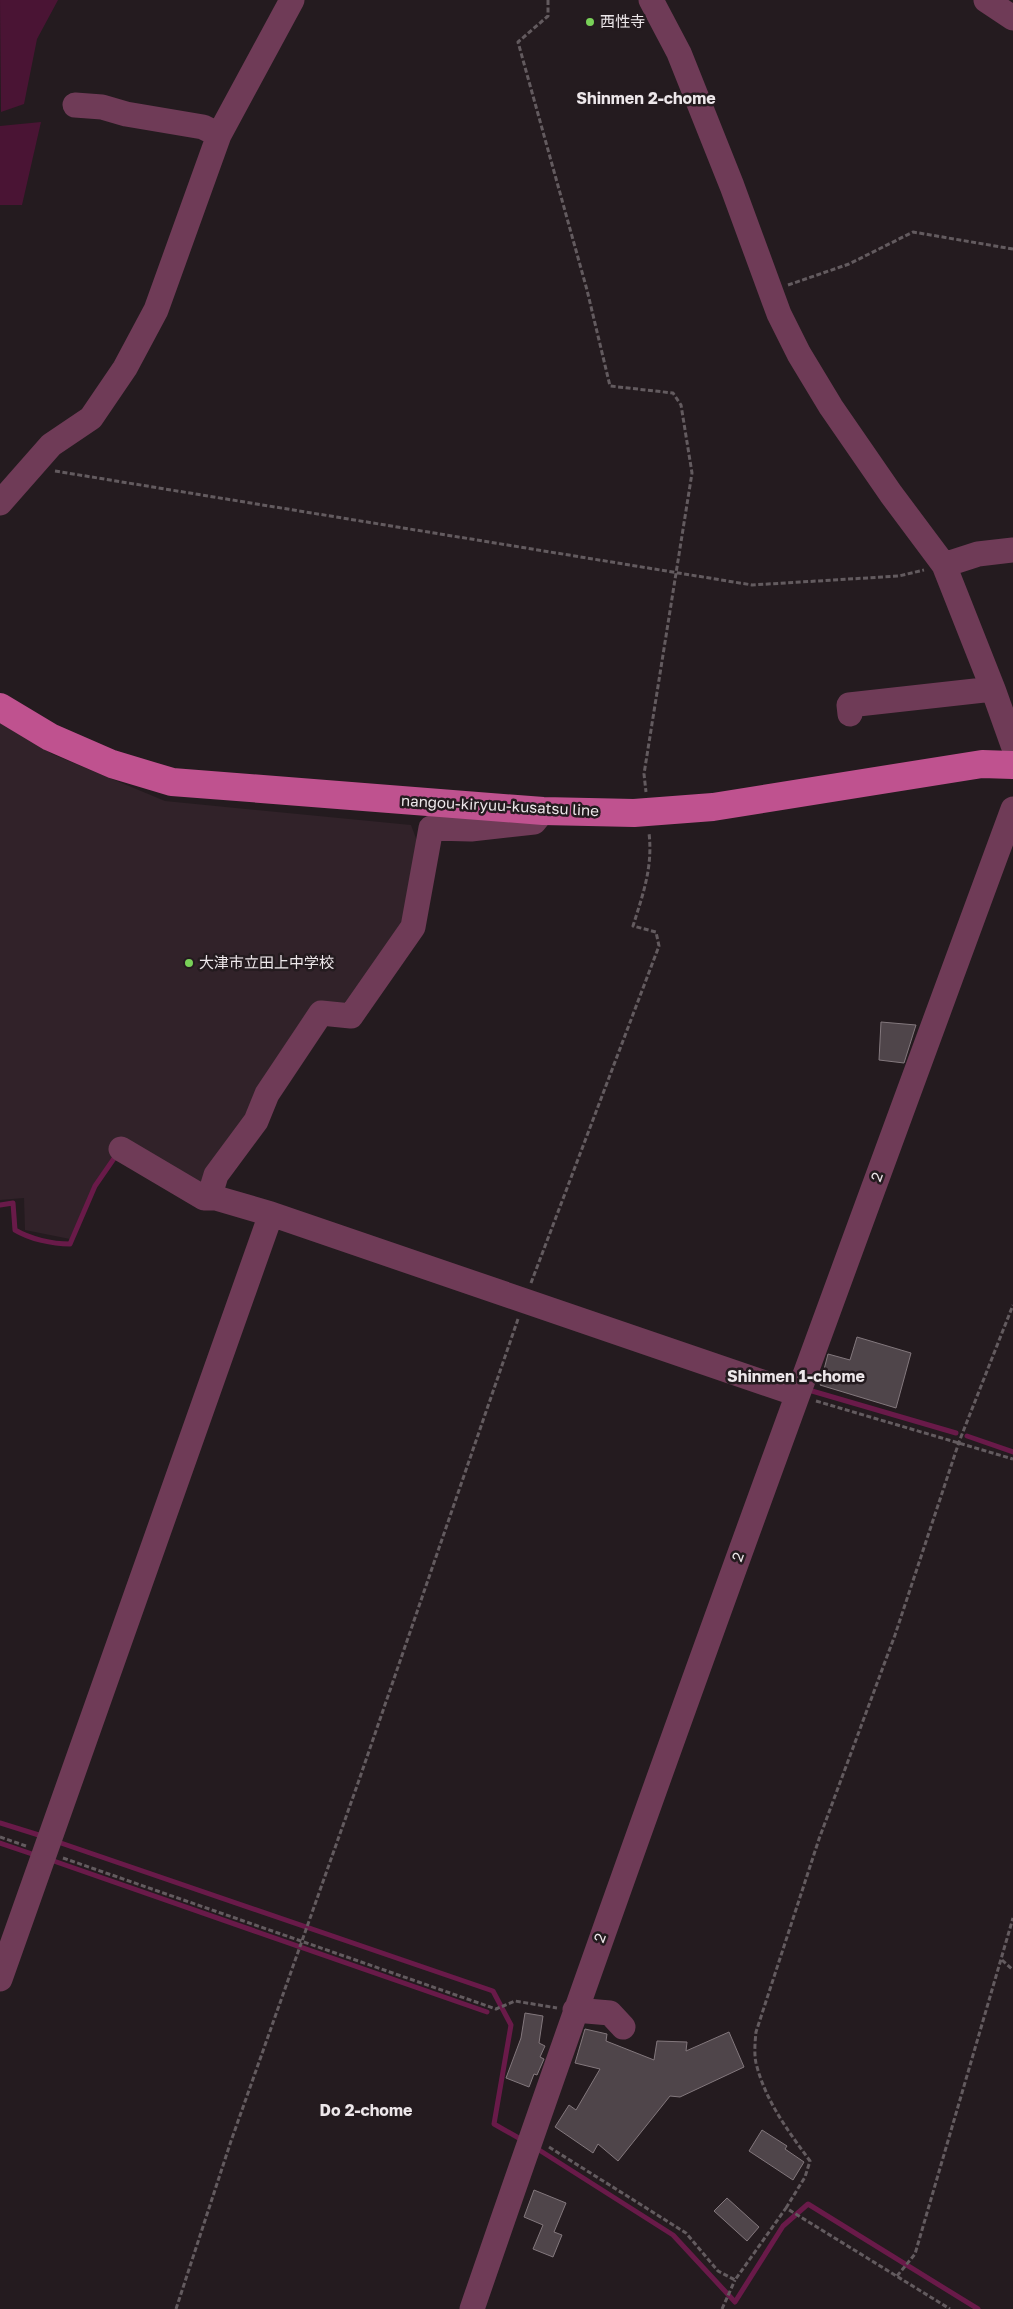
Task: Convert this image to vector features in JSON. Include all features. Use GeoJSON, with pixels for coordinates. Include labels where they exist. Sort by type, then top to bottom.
{"type":"FeatureCollection","features":[{"type":"Feature","properties":{"kind":"main road","name":"nangou-kiryuu-kusatsu line"},"geometry":{"type":"LineString","coordinates":[[0,707],[50,737],[112,764],[172,782],[542,811],[648,812],[713,807],[982,764],[1013,765]]}},
{"type":"Feature","properties":{"kind":"street"},"geometry":{"type":"LineString","coordinates":[[0,504],[51,445],[91,418],[124,368],[156,310],[219,135],[292,0]]}},
{"type":"Feature","properties":{"kind":"street"},"geometry":{"type":"LineString","coordinates":[[651,0],[679,54],[732,186],[770,291],[799,354],[832,407],[891,494],[944,564],[994,689],[1013,745]]}},
{"type":"Feature","properties":{"kind":"street"},"geometry":{"type":"LineString","coordinates":[[986,0],[1013,18]]}},
{"type":"Feature","properties":{"kind":"street"},"geometry":{"type":"LineString","coordinates":[[75,105],[102,107],[126,114],[203,127],[219,135]]}},
{"type":"Feature","properties":{"kind":"street"},"geometry":{"type":"LineString","coordinates":[[944,564],[978,554],[1013,550]]}},
{"type":"Feature","properties":{"kind":"street"},"geometry":{"type":"LineString","coordinates":[[850,714],[849,705],[994,689]]}},
{"type":"Feature","properties":{"kind":"street","name":"2"},"geometry":{"type":"LineString","coordinates":[[472,2309],[574,2010],[797,1394],[1013,809]]}},
{"type":"Feature","properties":{"kind":"street"},"geometry":{"type":"LineString","coordinates":[[209,1198],[216,1174],[256,1122],[267,1094],[321,1013],[351,1016],[413,926],[431,828],[472,829],[534,822],[542,811]]}},
{"type":"Feature","properties":{"kind":"street"},"geometry":{"type":"LineString","coordinates":[[121,1149],[204,1198],[271,1214],[797,1394]]}},
{"type":"Feature","properties":{"kind":"street"},"geometry":{"type":"LineString","coordinates":[[0,1979],[271,1214]]}},
{"type":"Feature","properties":{"kind":"street"},"geometry":{"type":"LineString","coordinates":[[574,2010],[610,2013],[623,2027]]}},
{"type":"Feature","properties":{"kind":"path"},"geometry":{"type":"LineString","coordinates":[[176,2309],[230,2141],[358,1783],[524,1300],[659,946],[656,932],[633,926],[648,878],[651,848],[644,774],[692,473],[681,406],[673,392],[610,386],[587,290],[518,42],[548,16],[548,0]]}},
{"type":"Feature","properties":{"kind":"path"},"geometry":{"type":"LineString","coordinates":[[770,291],[849,264],[913,232],[1013,249]]}},
{"type":"Feature","properties":{"kind":"path"},"geometry":{"type":"LineString","coordinates":[[33,467],[752,585],[899,576],[944,564]]}},
{"type":"Feature","properties":{"kind":"path"},"geometry":{"type":"LineString","coordinates":[[722,2309],[735,2280],[806,2177],[810,2161],[767,2096],[755,2062],[756,2032],[819,1839],[895,1635],[959,1442],[1013,1305]]}},
{"type":"Feature","properties":{"kind":"path"},"geometry":{"type":"LineString","coordinates":[[797,1394],[1013,1459]]}},
{"type":"Feature","properties":{"kind":"path"},"geometry":{"type":"LineString","coordinates":[[0,1837],[496,2009],[515,2001],[574,2010]]}},
{"type":"Feature","properties":{"kind":"path"},"geometry":{"type":"LineString","coordinates":[[897,2276],[915,2254],[1013,1918]]}},
{"type":"Feature","properties":{"kind":"path"},"geometry":{"type":"LineString","coordinates":[[1002,1960],[1013,1970]]}},
{"type":"Feature","properties":{"kind":"path"},"geometry":{"type":"LineString","coordinates":[[531,2138],[548,2146],[686,2233],[718,2271],[735,2280]]}},
{"type":"Feature","properties":{"kind":"path"},"geometry":{"type":"LineString","coordinates":[[786,2208],[950,2309]]}},
{"type":"Feature","properties":{"kind":"shaded area"},"geometry":{"type":"Polygon","coordinates":[[[0,0],[58,0],[37,39],[24,104],[1,112],[0,0]]]}},
{"type":"Feature","properties":{"kind":"shaded area"},"geometry":{"type":"Polygon","coordinates":[[[41,122],[22,205],[0,205],[0,126],[41,122]]]}},
{"type":"Feature","properties":{"kind":"shaded area","name":"大津市立田上中学校"},"geometry":{"type":"Polygon","coordinates":[[[0,720],[52,754],[165,801],[411,825],[420,849],[405,922],[348,1009],[315,1005],[204,1188],[123,1140],[94,1185],[70,1239],[25,1230],[24,1198],[0,1200],[0,720]]]}},
{"type":"Feature","properties":{"kind":"building"},"geometry":{"type":"Polygon","coordinates":[[[881,1022],[916,1025],[904,1063],[879,1060],[881,1022]]]}},
{"type":"Feature","properties":{"kind":"building"},"geometry":{"type":"Polygon","coordinates":[[[857,1337],[911,1353],[896,1408],[820,1385],[828,1354],[850,1360],[857,1337]]]}},
{"type":"Feature","properties":{"kind":"building"},"geometry":{"type":"Polygon","coordinates":[[[525,2013],[543,2016],[539,2043],[545,2046],[540,2057],[544,2059],[537,2075],[534,2074],[529,2087],[506,2078],[521,2038],[525,2013]]]}},
{"type":"Feature","properties":{"kind":"building"},"geometry":{"type":"Polygon","coordinates":[[[585,2029],[607,2034],[606,2041],[654,2060],[657,2041],[687,2042],[686,2051],[729,2032],[744,2067],[680,2097],[670,2096],[618,2161],[598,2144],[593,2153],[555,2127],[569,2105],[576,2110],[600,2069],[575,2063],[585,2029]]]}},
{"type":"Feature","properties":{"kind":"building"},"geometry":{"type":"Polygon","coordinates":[[[762,2130],[787,2146],[785,2149],[804,2162],[793,2180],[749,2151],[762,2130]]]}},
{"type":"Feature","properties":{"kind":"building"},"geometry":{"type":"Polygon","coordinates":[[[534,2190],[566,2203],[554,2232],[562,2235],[553,2257],[533,2249],[543,2225],[524,2217],[534,2190]]]}},
{"type":"Feature","properties":{"kind":"building"},"geometry":{"type":"Polygon","coordinates":[[[727,2198],[759,2227],[747,2241],[714,2211],[727,2198]]]}},
{"type":"Feature","properties":{"kind":"waterway"},"geometry":{"type":"LineString","coordinates":[[0,1205],[13,1203],[15,1230],[41,1240],[70,1244],[95,1186],[115,1157],[119,1159]]}},
{"type":"Feature","properties":{"kind":"waterway"},"geometry":{"type":"LineString","coordinates":[[812,1391],[956,1433]]}},
{"type":"Feature","properties":{"kind":"waterway"},"geometry":{"type":"LineString","coordinates":[[967,1436],[1013,1452]]}},
{"type":"Feature","properties":{"kind":"waterway"},"geometry":{"type":"LineString","coordinates":[[0,1823],[42,1836]]}},
{"type":"Feature","properties":{"kind":"waterway"},"geometry":{"type":"LineString","coordinates":[[55,1841],[493,1991],[511,2025],[494,2124],[524,2141]]}},
{"type":"Feature","properties":{"kind":"waterway"},"geometry":{"type":"LineString","coordinates":[[0,1843],[35,1855]]}},
{"type":"Feature","properties":{"kind":"waterway"},"geometry":{"type":"LineString","coordinates":[[48,1859],[487,2012]]}},
{"type":"Feature","properties":{"kind":"waterway"},"geometry":{"type":"LineString","coordinates":[[536,2148],[673,2235],[735,2302],[783,2226],[808,2204],[978,2309]]}},
{"type":"Feature","properties":{"kind":"place","name":"西性寺"},"geometry":{"type":"Point","coordinates":[590,22]}},
{"type":"Feature","properties":{"kind":"place","name":"大津市立田上中学校"},"geometry":{"type":"Point","coordinates":[189,963]}},
{"type":"Feature","properties":{"kind":"district","name":"Shinmen 2-chome"},"geometry":{"type":"Point","coordinates":[646,98]}},
{"type":"Feature","properties":{"kind":"district","name":"Shinmen 1-chome"},"geometry":{"type":"Point","coordinates":[796,1376]}},
{"type":"Feature","properties":{"kind":"district","name":"Do 2-chome"},"geometry":{"type":"Point","coordinates":[366,2110]}}]}
